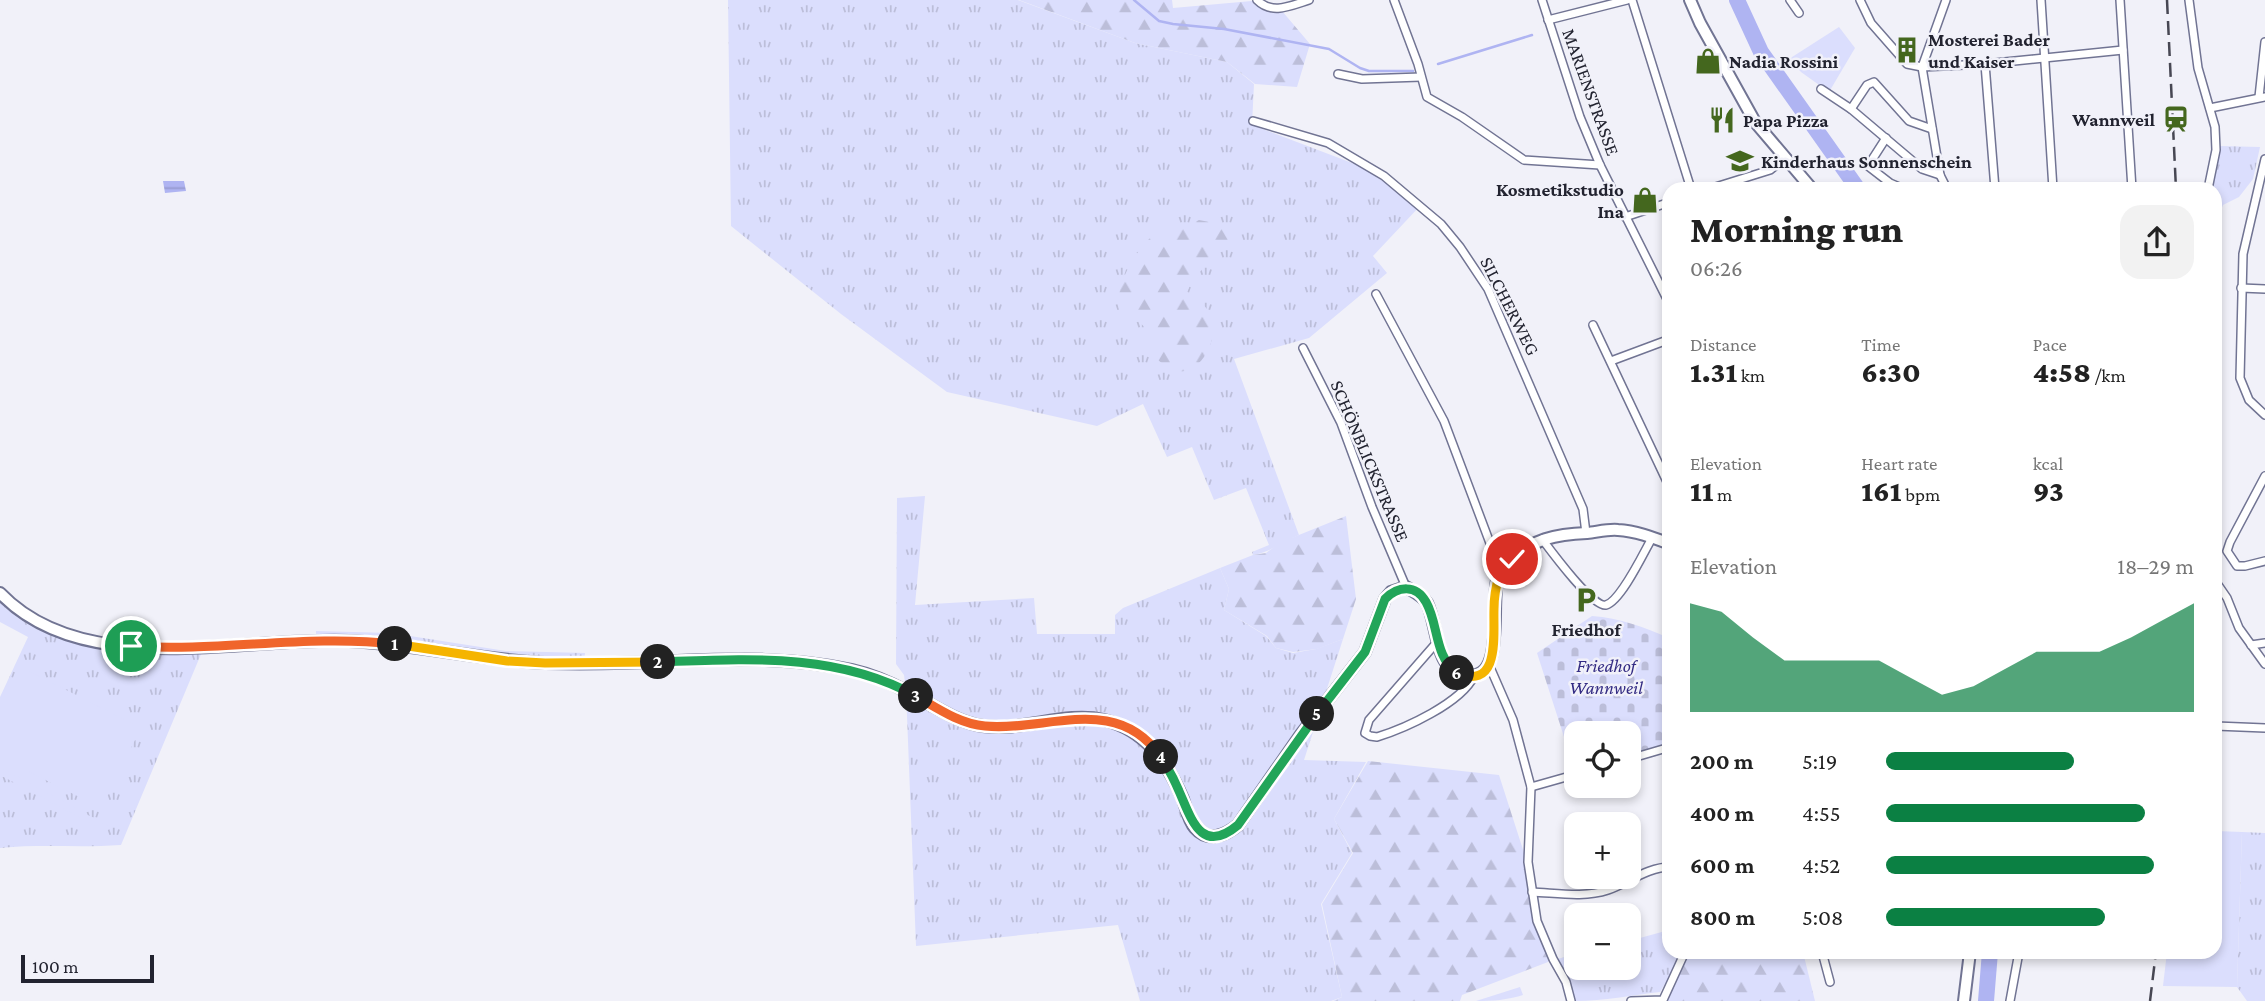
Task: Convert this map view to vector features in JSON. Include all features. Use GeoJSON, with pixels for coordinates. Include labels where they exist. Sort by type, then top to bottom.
{"type":"FeatureCollection","features":[{"type":"Feature","properties":{"kind":"street"},"geometry":{"type":"LineString","coordinates":[[1256,0],[1273,9],[1309,0]]}},
{"type":"Feature","properties":{"kind":"street"},"geometry":{"type":"LineString","coordinates":[[1394,0],[1427,97],[1462,117],[1524,160],[1600,165]]}},
{"type":"Feature","properties":{"kind":"street","name":"MARIENSTRASSE"},"geometry":{"type":"LineString","coordinates":[[1542,0],[1580,117],[1600,165],[1662,290]]}},
{"type":"Feature","properties":{"kind":"street"},"geometry":{"type":"LineString","coordinates":[[1548,20],[1630,0],[1689,182]]}},
{"type":"Feature","properties":{"kind":"street"},"geometry":{"type":"LineString","coordinates":[[1690,0],[1755,121],[1806,182]]}},
{"type":"Feature","properties":{"kind":"street"},"geometry":{"type":"LineString","coordinates":[[1790,0],[1799,13]]}},
{"type":"Feature","properties":{"kind":"street"},"geometry":{"type":"LineString","coordinates":[[1860,0],[1871,23],[1885,41],[1907,64],[1922,67],[2045,60],[2123,50]]}},
{"type":"Feature","properties":{"kind":"street"},"geometry":{"type":"LineString","coordinates":[[1944,182],[1931,129],[1922,67],[1946,0]]}},
{"type":"Feature","properties":{"kind":"street"},"geometry":{"type":"LineString","coordinates":[[2041,0],[2053,182]]}},
{"type":"Feature","properties":{"kind":"street"},"geometry":{"type":"LineString","coordinates":[[2120,0],[2131,182]]}},
{"type":"Feature","properties":{"kind":"street"},"geometry":{"type":"LineString","coordinates":[[2189,0],[2198,68],[2215,127],[2216,150],[2209,182]]}},
{"type":"Feature","properties":{"kind":"street"},"geometry":{"type":"LineString","coordinates":[[2210,108],[2262,97],[2265,42]]}},
{"type":"Feature","properties":{"kind":"street"},"geometry":{"type":"LineString","coordinates":[[1985,64],[1994,182]]}},
{"type":"Feature","properties":{"kind":"street"},"geometry":{"type":"LineString","coordinates":[[1338,74],[1362,79],[1420,77]]}},
{"type":"Feature","properties":{"kind":"street"},"geometry":{"type":"LineString","coordinates":[[1852,109],[1867,85],[1874,82],[1909,121],[1931,129]]}},
{"type":"Feature","properties":{"kind":"street"},"geometry":{"type":"LineString","coordinates":[[1821,89],[1852,109],[1922,169],[1940,175]]}},
{"type":"Feature","properties":{"kind":"street","name":"SILCHERWEG"},"geometry":{"type":"LineString","coordinates":[[1253,121],[1328,143],[1384,176],[1441,224],[1461,247],[1488,289],[1514,345],[1583,509],[1586,533]]}},
{"type":"Feature","properties":{"kind":"street"},"geometry":{"type":"LineString","coordinates":[[1886,138],[1868,166],[1889,182]]}},
{"type":"Feature","properties":{"kind":"street"},"geometry":{"type":"LineString","coordinates":[[1731,182],[1770,170],[1786,158]]}},
{"type":"Feature","properties":{"kind":"street"},"geometry":{"type":"LineString","coordinates":[[2265,159],[2263,179],[2244,246],[2240,378],[2249,400],[2265,415]]}},
{"type":"Feature","properties":{"kind":"street"},"geometry":{"type":"LineString","coordinates":[[1625,217],[1662,205]]}},
{"type":"Feature","properties":{"kind":"street"},"geometry":{"type":"LineString","coordinates":[[2241,289],[2265,289]]}},
{"type":"Feature","properties":{"kind":"street"},"geometry":{"type":"LineString","coordinates":[[0,593],[21,611],[45,625],[65,633],[122,645],[190,649],[316,640],[421,647],[507,661],[584,664],[784,660],[853,670],[882,679],[964,721],[982,726],[1004,727],[1083,718],[1104,720],[1143,738],[1157,752],[1169,769],[1195,828],[1208,836],[1218,837],[1238,825],[1302,733],[1365,652],[1385,599],[1391,592],[1406,587],[1420,594],[1427,603],[1449,667],[1458,674],[1474,676],[1484,672],[1489,666],[1493,650],[1494,605],[1499,573],[1496,559],[1444,421],[1376,294]]}},
{"type":"Feature","properties":{"kind":"street"},"geometry":{"type":"LineString","coordinates":[[1593,326],[1662,471]]}},
{"type":"Feature","properties":{"kind":"street"},"geometry":{"type":"LineString","coordinates":[[1611,361],[1662,342]]}},
{"type":"Feature","properties":{"kind":"street","name":"SCHÖNBLICKSTRASSE"},"geometry":{"type":"LineString","coordinates":[[1303,348],[1340,423],[1406,587]]}},
{"type":"Feature","properties":{"kind":"street"},"geometry":{"type":"LineString","coordinates":[[2265,476],[2227,551],[2237,566],[2265,561]]}},
{"type":"Feature","properties":{"kind":"street"},"geometry":{"type":"LineString","coordinates":[[1499,573],[1519,553],[1542,539],[1566,533],[1618,530],[1662,541]]}},
{"type":"Feature","properties":{"kind":"street"},"geometry":{"type":"LineString","coordinates":[[1542,539],[1588,595],[1604,606],[1621,591],[1653,538]]}},
{"type":"Feature","properties":{"kind":"street"},"geometry":{"type":"LineString","coordinates":[[2222,591],[2239,628],[2265,664]]}},
{"type":"Feature","properties":{"kind":"street"},"geometry":{"type":"LineString","coordinates":[[1438,641],[1369,720],[1365,733],[1370,737],[1377,737],[1421,720],[1469,688],[1474,676]]}},
{"type":"Feature","properties":{"kind":"street"},"geometry":{"type":"LineString","coordinates":[[2251,645],[2265,643]]}},
{"type":"Feature","properties":{"kind":"street"},"geometry":{"type":"LineString","coordinates":[[1489,666],[1513,720],[1531,787],[1528,862],[1537,921],[1566,982],[1571,1001]]}},
{"type":"Feature","properties":{"kind":"street"},"geometry":{"type":"LineString","coordinates":[[2222,726],[2265,728]]}},
{"type":"Feature","properties":{"kind":"street"},"geometry":{"type":"LineString","coordinates":[[1641,755],[1662,749]]}},
{"type":"Feature","properties":{"kind":"street"},"geometry":{"type":"LineString","coordinates":[[1531,787],[1564,778]]}},
{"type":"Feature","properties":{"kind":"street"},"geometry":{"type":"LineString","coordinates":[[1532,892],[1587,895],[1607,890],[1662,867]]}},
{"type":"Feature","properties":{"kind":"street"},"geometry":{"type":"LineString","coordinates":[[1631,1001],[1663,1000],[1682,959]]}},
{"type":"Feature","properties":{"kind":"street"},"geometry":{"type":"LineString","coordinates":[[1824,959],[1830,982]]}},
{"type":"Feature","properties":{"kind":"street"},"geometry":{"type":"LineString","coordinates":[[1964,1001],[1969,959]]}},
{"type":"Feature","properties":{"kind":"street"},"geometry":{"type":"LineString","coordinates":[[2010,1001],[2018,959]]}},
{"type":"Feature","properties":{"kind":"green space"},"geometry":{"type":"Polygon","coordinates":[[[728,0],[1018,0],[1135,43],[1227,62],[1254,84],[1252,125],[1360,166],[1420,206],[1373,256],[1387,273],[1309,338],[1234,359],[1299,535],[1253,555],[1252,552],[1269,545],[1246,488],[1214,500],[1192,447],[1167,457],[1143,404],[1097,426],[947,392],[841,314],[731,226],[728,0]]]}},
{"type":"Feature","properties":{"kind":"green space"},"geometry":{"type":"Polygon","coordinates":[[[1019,0],[1172,0],[1173,8],[1263,0],[1267,5],[1282,11],[1310,44],[1297,87],[1255,84],[1227,62],[1135,43],[1019,0]]]}},
{"type":"Feature","properties":{"kind":"green space"},"geometry":{"type":"Polygon","coordinates":[[[1839,27],[1855,48],[1829,92],[1801,72],[1789,59],[1839,27]]]}},
{"type":"Feature","properties":{"kind":"green space"},"geometry":{"type":"Polygon","coordinates":[[[2220,146],[2260,147],[2253,179],[2239,197],[2222,207],[2222,182],[2213,182],[2220,146]]]}},
{"type":"Feature","properties":{"kind":"green space"},"geometry":{"type":"Polygon","coordinates":[[[1199,220],[1225,225],[1235,235],[1197,276],[1187,292],[1207,309],[1212,319],[1213,330],[1207,352],[1192,368],[1171,370],[1158,360],[1154,343],[1141,323],[1119,310],[1120,288],[1137,253],[1153,235],[1164,228],[1185,226],[1199,220]]]}},
{"type":"Feature","properties":{"kind":"green space"},"geometry":{"type":"Polygon","coordinates":[[[925,496],[915,605],[1034,598],[1037,634],[1115,634],[1115,615],[1123,608],[1220,568],[1229,589],[1224,610],[1266,636],[1276,648],[1293,653],[1316,649],[1343,639],[1304,760],[1366,762],[1334,819],[1352,853],[1321,904],[1342,997],[1331,1001],[1140,1001],[1118,925],[916,946],[906,690],[904,675],[896,664],[897,498],[925,496]]]}},
{"type":"Feature","properties":{"kind":"green space"},"geometry":{"type":"Polygon","coordinates":[[[1346,516],[1356,599],[1343,639],[1317,649],[1293,652],[1276,648],[1267,636],[1224,610],[1229,589],[1220,568],[1253,555],[1266,553],[1279,543],[1346,516]]]}},
{"type":"Feature","properties":{"kind":"green space"},"geometry":{"type":"Polygon","coordinates":[[[0,593],[12,604],[81,638],[204,647],[121,845],[0,848],[0,697],[28,637],[0,622],[0,593]]]}},
{"type":"Feature","properties":{"kind":"green space","name":"Friedhof Wannweil"},"geometry":{"type":"Polygon","coordinates":[[[1592,616],[1632,624],[1662,635],[1662,746],[1641,752],[1641,721],[1564,721],[1564,737],[1537,653],[1592,616]]]}},
{"type":"Feature","properties":{"kind":"green space"},"geometry":{"type":"Polygon","coordinates":[[[316,631],[391,633],[506,651],[585,653],[584,664],[316,640],[316,631]]]}},
{"type":"Feature","properties":{"kind":"green space"},"geometry":{"type":"Polygon","coordinates":[[[19,666],[141,728],[101,808],[0,757],[0,704],[19,666]]]}},
{"type":"Feature","properties":{"kind":"green space"},"geometry":{"type":"Polygon","coordinates":[[[1368,761],[1499,775],[1526,859],[1531,892],[1549,953],[1548,962],[1462,995],[1460,1001],[1333,1001],[1342,997],[1322,904],[1353,853],[1334,819],[1368,761]]]}},
{"type":"Feature","properties":{"kind":"green space"},"geometry":{"type":"Polygon","coordinates":[[[0,767],[110,827],[107,832],[0,775],[0,767]]]}},
{"type":"Feature","properties":{"kind":"green space"},"geometry":{"type":"Polygon","coordinates":[[[2222,831],[2242,832],[2237,987],[2163,986],[2166,959],[2222,959],[2222,831]]]}},
{"type":"Feature","properties":{"kind":"green space"},"geometry":{"type":"Polygon","coordinates":[[[2242,832],[2265,833],[2265,1001],[2247,1001],[2237,987],[2242,832]]]}},
{"type":"Feature","properties":{"kind":"green space"},"geometry":{"type":"Polygon","coordinates":[[[1662,932],[1662,959],[1680,959],[1660,992],[1575,1001],[1553,960],[1564,957],[1564,980],[1641,980],[1641,938],[1662,932]]]}},
{"type":"Feature","properties":{"kind":"green space"},"geometry":{"type":"Polygon","coordinates":[[[1683,959],[1805,959],[1815,1001],[1663,1001],[1683,959]]]}},
{"type":"Feature","properties":{"kind":"green space"},"geometry":{"type":"Polygon","coordinates":[[[1520,987],[1523,995],[1476,1001],[1520,987]]]}},
{"type":"Feature","properties":{"kind":"water"},"geometry":{"type":"Polygon","coordinates":[[[163,181],[184,181],[186,191],[165,193],[163,181]]]}},
{"type":"Feature","properties":{"kind":"waterway"},"geometry":{"type":"LineString","coordinates":[[1134,0],[1159,21],[1224,29],[1329,49],[1369,71],[1413,71]]}},
{"type":"Feature","properties":{"kind":"waterway"},"geometry":{"type":"LineString","coordinates":[[1737,0],[1761,52],[1853,182]]}},
{"type":"Feature","properties":{"kind":"waterway"},"geometry":{"type":"LineString","coordinates":[[1438,64],[1532,35]]}},
{"type":"Feature","properties":{"kind":"waterway"},"geometry":{"type":"LineString","coordinates":[[1986,1001],[1989,959]]}},
{"type":"Feature","properties":{"kind":"railway"},"geometry":{"type":"LineString","coordinates":[[2167,0],[2176,182]]}},
{"type":"Feature","properties":{"kind":"railway"},"geometry":{"type":"LineString","coordinates":[[2150,1001],[2155,959]]}},
{"type":"Feature","properties":{"kind":"place","name":"Mosterei Bader und Kaiser"},"geometry":{"type":"Point","coordinates":[1907,50]}},
{"type":"Feature","properties":{"kind":"place","name":"Nadia Rossini"},"geometry":{"type":"Point","coordinates":[1708,61]}},
{"type":"Feature","properties":{"kind":"place","name":"Wannweil"},"geometry":{"type":"Point","coordinates":[2176,119]}},
{"type":"Feature","properties":{"kind":"place","name":"Papa Pizza"},"geometry":{"type":"Point","coordinates":[1722,120]}},
{"type":"Feature","properties":{"kind":"place","name":"Kinderhaus Sonnenschein"},"geometry":{"type":"Point","coordinates":[1740,161]}},
{"type":"Feature","properties":{"kind":"place","name":"Kosmetikstudio Ina"},"geometry":{"type":"Point","coordinates":[1645,200]}},
{"type":"Feature","properties":{"kind":"place","name":"Friedhof"},"geometry":{"type":"Point","coordinates":[1586,600]}},
{"type":"Feature","properties":{"kind":"route"},"geometry":{"type":"LineString","coordinates":[[131,646],[190,649],[316,640],[384,643],[507,661],[545,663],[739,659],[822,664],[882,679],[940,710],[982,726],[1004,727],[1083,718],[1104,720],[1124,727],[1143,738],[1169,769],[1195,828],[1208,836],[1218,837],[1238,825],[1302,733],[1365,652],[1385,599],[1391,592],[1406,587],[1420,594],[1427,603],[1449,667],[1458,674],[1467,676],[1484,672],[1492,660],[1494,605],[1499,573],[1512,559]]}}]}
